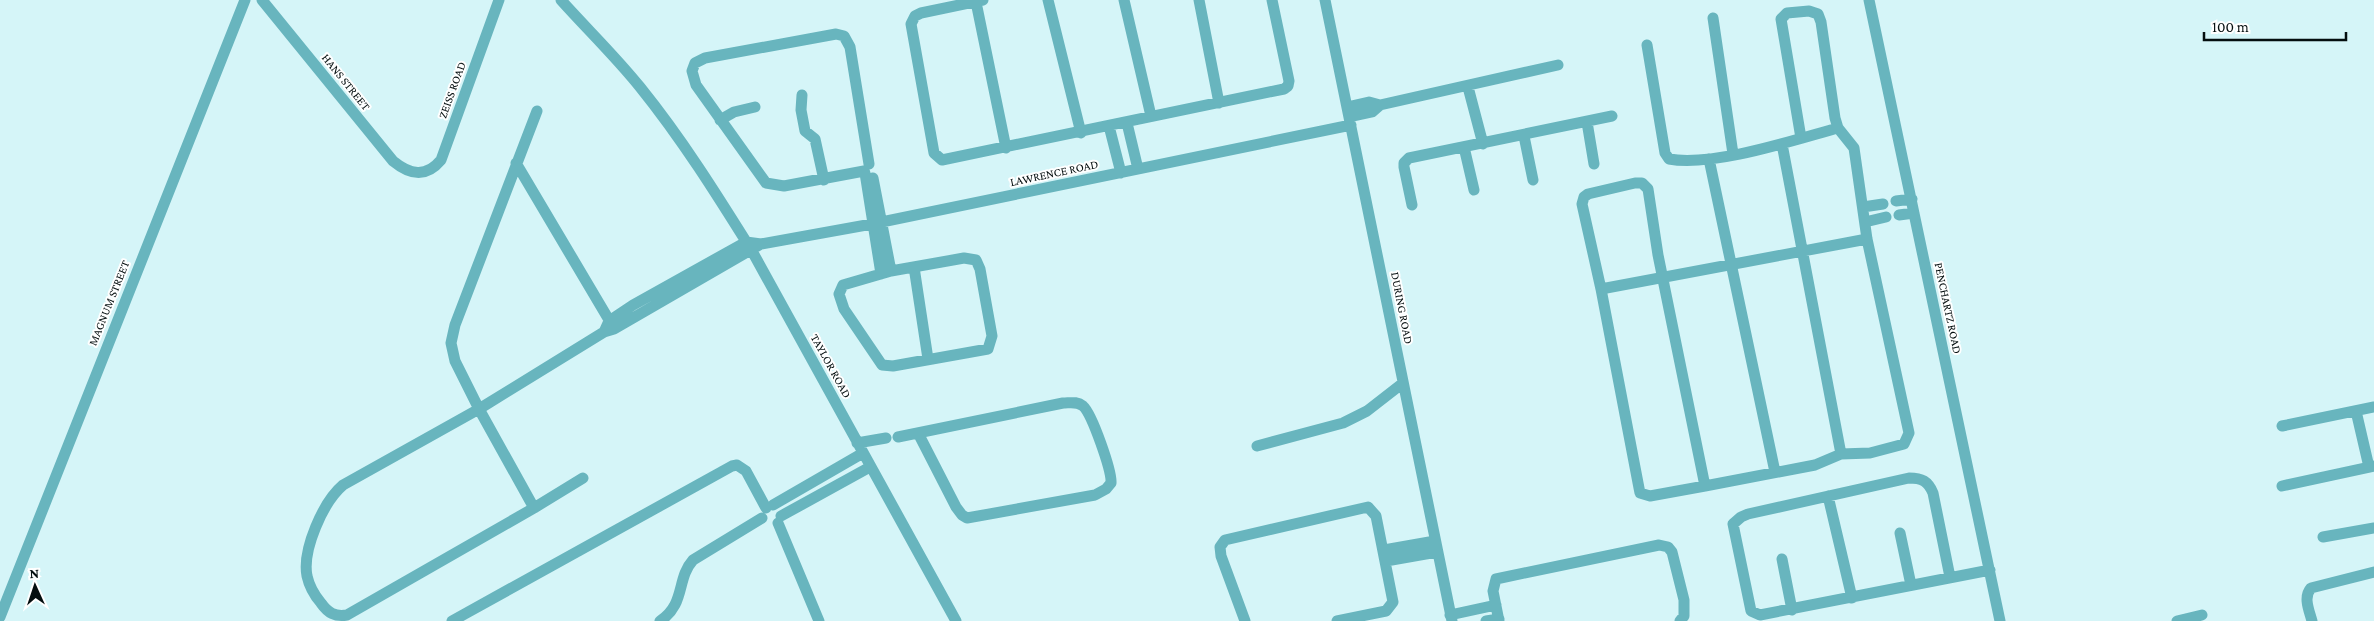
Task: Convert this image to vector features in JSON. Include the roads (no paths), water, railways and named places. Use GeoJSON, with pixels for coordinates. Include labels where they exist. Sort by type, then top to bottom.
{"type":"FeatureCollection","features":[{"type":"Feature","properties":{"kind":"street","name":"MAGNUM STREET"},"geometry":{"type":"LineString","coordinates":[[0,617],[245,0]]}},
{"type":"Feature","properties":{"kind":"street","name":"HANS STREET"},"geometry":{"type":"LineString","coordinates":[[262,0],[393,162],[415,174]]}},
{"type":"Feature","properties":{"kind":"street"},"geometry":{"type":"LineString","coordinates":[[555,0],[579,21]]}},
{"type":"Feature","properties":{"kind":"street","name":"TAYLOR ROAD"},"geometry":{"type":"LineString","coordinates":[[561,0],[639,86],[672,129],[753,246],[870,467],[956,621]]}},
{"type":"Feature","properties":{"kind":"street","name":"TAYLOR ROAD"},"geometry":{"type":"LineString","coordinates":[[570,0],[647,86],[672,129]]}},
{"type":"Feature","properties":{"kind":"street"},"geometry":{"type":"LineString","coordinates":[[1048,0],[1081,133]]}},
{"type":"Feature","properties":{"kind":"street"},"geometry":{"type":"LineString","coordinates":[[1124,0],[1152,116]]}},
{"type":"Feature","properties":{"kind":"street"},"geometry":{"type":"LineString","coordinates":[[1199,0],[1219,103]]}},
{"type":"Feature","properties":{"kind":"street"},"geometry":{"type":"LineString","coordinates":[[1006,148],[980,1],[921,13],[915,16],[911,24],[934,154],[942,160],[1006,148],[1081,133],[1152,116],[1284,89],[1288,86],[1272,0]]}},
{"type":"Feature","properties":{"kind":"street","name":"DURING ROAD"},"geometry":{"type":"LineString","coordinates":[[1326,0],[1451,618]]}},
{"type":"Feature","properties":{"kind":"street","name":"PENCHARTZ ROAD"},"geometry":{"type":"LineString","coordinates":[[1869,0],[2000,621]]}},
{"type":"Feature","properties":{"kind":"street","name":"ZEISS ROAD"},"geometry":{"type":"LineString","coordinates":[[415,174],[429,171],[441,160],[499,1]]}},
{"type":"Feature","properties":{"kind":"street"},"geometry":{"type":"LineString","coordinates":[[1705,486],[1663,277],[1648,189],[1642,183],[1634,183],[1588,194],[1582,200],[1640,493],[1650,496],[1705,486],[1822,463],[1841,454],[1884,450],[1904,444],[1909,436],[1867,239],[1854,148],[1838,128],[1832,106],[1820,18],[1815,12],[1809,11],[1786,13],[1782,16],[1781,22],[1800,138]]}},
{"type":"Feature","properties":{"kind":"street"},"geometry":{"type":"LineString","coordinates":[[1713,18],[1733,154]]}},
{"type":"Feature","properties":{"kind":"street"},"geometry":{"type":"LineString","coordinates":[[867,170],[824,180],[784,186],[766,183],[693,80],[692,71],[695,63],[705,58],[836,34],[844,36],[850,47],[867,170],[886,272]]}},
{"type":"Feature","properties":{"kind":"street"},"geometry":{"type":"LineString","coordinates":[[1647,45],[1667,158],[1709,159],[1782,144],[1838,128]]}},
{"type":"Feature","properties":{"kind":"street","name":"LAWRENCE ROAD"},"geometry":{"type":"LineString","coordinates":[[583,478],[347,615],[336,616],[331,614],[316,596],[307,577],[306,562],[319,521],[331,497],[343,485],[479,409],[609,327],[753,246],[1121,173],[1349,116],[1372,112],[1380,104],[1468,87],[1558,65]]}},
{"type":"Feature","properties":{"kind":"street"},"geometry":{"type":"LineString","coordinates":[[1468,87],[1483,144]]}},
{"type":"Feature","properties":{"kind":"street"},"geometry":{"type":"LineString","coordinates":[[802,95],[802,116],[805,131],[815,139],[824,180]]}},
{"type":"Feature","properties":{"kind":"street"},"geometry":{"type":"LineString","coordinates":[[720,120],[734,112],[755,107]]}},
{"type":"Feature","properties":{"kind":"street"},"geometry":{"type":"LineString","coordinates":[[534,508],[479,409],[455,361],[452,350],[452,335],[537,111]]}},
{"type":"Feature","properties":{"kind":"street"},"geometry":{"type":"LineString","coordinates":[[1412,205],[1404,167],[1407,159],[1524,136],[1612,116]]}},
{"type":"Feature","properties":{"kind":"street"},"geometry":{"type":"LineString","coordinates":[[1127,122],[1138,169]]}},
{"type":"Feature","properties":{"kind":"street"},"geometry":{"type":"LineString","coordinates":[[1586,122],[1594,164]]}},
{"type":"Feature","properties":{"kind":"street"},"geometry":{"type":"LineString","coordinates":[[1110,126],[1121,173]]}},
{"type":"Feature","properties":{"kind":"street"},"geometry":{"type":"LineString","coordinates":[[1524,136],[1533,180]]}},
{"type":"Feature","properties":{"kind":"street"},"geometry":{"type":"LineString","coordinates":[[1782,144],[1841,454]]}},
{"type":"Feature","properties":{"kind":"street"},"geometry":{"type":"LineString","coordinates":[[1464,147],[1474,190]]}},
{"type":"Feature","properties":{"kind":"street"},"geometry":{"type":"LineString","coordinates":[[1709,159],[1774,472]]}},
{"type":"Feature","properties":{"kind":"street"},"geometry":{"type":"LineString","coordinates":[[516,164],[609,327]]}},
{"type":"Feature","properties":{"kind":"street"},"geometry":{"type":"LineString","coordinates":[[1896,201],[1912,199]]}},
{"type":"Feature","properties":{"kind":"street"},"geometry":{"type":"LineString","coordinates":[[1863,207],[1883,204]]}},
{"type":"Feature","properties":{"kind":"street"},"geometry":{"type":"LineString","coordinates":[[1899,215],[1914,212]]}},
{"type":"Feature","properties":{"kind":"street"},"geometry":{"type":"LineString","coordinates":[[1865,222],[1886,217]]}},
{"type":"Feature","properties":{"kind":"street"},"geometry":{"type":"LineString","coordinates":[[1601,289],[1867,239]]}},
{"type":"Feature","properties":{"kind":"street"},"geometry":{"type":"LineString","coordinates":[[964,258],[976,260],[980,270],[992,336],[988,349],[893,366],[882,365],[844,309],[839,294],[843,285],[886,272],[964,258]]}},
{"type":"Feature","properties":{"kind":"street"},"geometry":{"type":"LineString","coordinates":[[914,267],[928,359]]}},
{"type":"Feature","properties":{"kind":"street"},"geometry":{"type":"LineString","coordinates":[[1257,446],[1348,421],[1367,411],[1403,383]]}},
{"type":"Feature","properties":{"kind":"street"},"geometry":{"type":"LineString","coordinates":[[857,442],[892,438],[1063,403],[1076,403],[1083,406],[1090,416],[1109,471],[1111,483],[1106,489],[1095,495],[967,518],[956,507],[918,433]]}},
{"type":"Feature","properties":{"kind":"street"},"geometry":{"type":"LineString","coordinates":[[2282,426],[2374,407]]}},
{"type":"Feature","properties":{"kind":"street"},"geometry":{"type":"LineString","coordinates":[[2282,486],[2372,467],[2356,411]]}},
{"type":"Feature","properties":{"kind":"street"},"geometry":{"type":"LineString","coordinates":[[660,621],[674,610],[687,570],[693,560],[767,510],[863,454]]}},
{"type":"Feature","properties":{"kind":"street"},"geometry":{"type":"LineString","coordinates":[[452,621],[732,466],[737,465],[746,471],[767,510],[767,524],[780,519],[870,467]]}},
{"type":"Feature","properties":{"kind":"street"},"geometry":{"type":"LineString","coordinates":[[1950,577],[1933,494],[1926,481],[1909,478],[1828,496],[1741,516],[1734,524],[1751,611],[1755,614],[1766,616],[1990,570]]}},
{"type":"Feature","properties":{"kind":"street"},"geometry":{"type":"LineString","coordinates":[[1828,496],[1852,598]]}},
{"type":"Feature","properties":{"kind":"street"},"geometry":{"type":"LineString","coordinates":[[1245,621],[1221,556],[1220,546],[1228,538],[1364,506],[1374,511],[1394,598],[1386,611],[1337,621]]}},
{"type":"Feature","properties":{"kind":"street"},"geometry":{"type":"LineString","coordinates":[[767,510],[780,509],[780,519],[819,621]]}},
{"type":"Feature","properties":{"kind":"street"},"geometry":{"type":"LineString","coordinates":[[2323,537],[2374,528]]}},
{"type":"Feature","properties":{"kind":"street"},"geometry":{"type":"LineString","coordinates":[[1900,533],[1911,585]]}},
{"type":"Feature","properties":{"kind":"street"},"geometry":{"type":"LineString","coordinates":[[1486,621],[1499,620],[1493,587],[1496,579],[1500,577],[1664,545],[1672,552],[1684,600],[1684,616],[1680,621]]}},
{"type":"Feature","properties":{"kind":"street"},"geometry":{"type":"LineString","coordinates":[[1385,555],[1436,546]]}},
{"type":"Feature","properties":{"kind":"street"},"geometry":{"type":"LineString","coordinates":[[1782,559],[1792,610]]}},
{"type":"Feature","properties":{"kind":"street"},"geometry":{"type":"LineString","coordinates":[[2312,621],[2307,600],[2308,592],[2312,588],[2374,572]]}},
{"type":"Feature","properties":{"kind":"street"},"geometry":{"type":"LineString","coordinates":[[1451,618],[1496,605]]}},
{"type":"Feature","properties":{"kind":"street"},"geometry":{"type":"LineString","coordinates":[[2177,621],[2202,615]]}}]}
